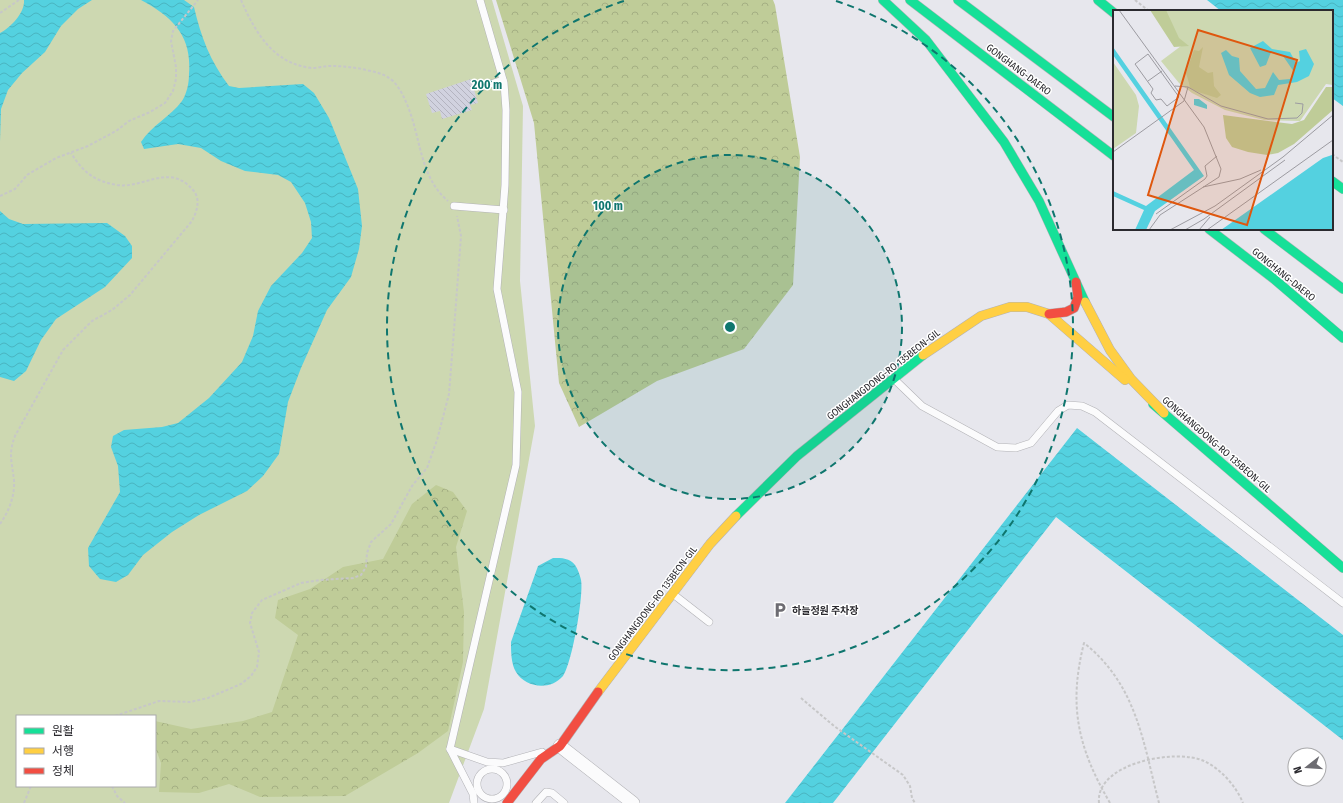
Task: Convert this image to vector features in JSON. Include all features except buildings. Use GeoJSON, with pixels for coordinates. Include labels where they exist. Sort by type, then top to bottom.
{"type":"FeatureCollection","features":[{"type":"Feature","properties":{"kind":"main road"},"geometry":{"type":"LineString","coordinates":[[883,0],[938,55],[1004,142],[1039,201],[1091,316],[1110,350],[1131,379],[1164,413]]}},
{"type":"Feature","properties":{"kind":"main road","name":"GONGHANG-DAERO"},"geometry":{"type":"LineString","coordinates":[[910,0],[1113,155]]}},
{"type":"Feature","properties":{"kind":"main road","name":"GONGHANG-DAERO"},"geometry":{"type":"LineString","coordinates":[[958,0],[1113,116]]}},
{"type":"Feature","properties":{"kind":"main road"},"geometry":{"type":"LineString","coordinates":[[1098,0],[1113,11]]}},
{"type":"Feature","properties":{"kind":"main road"},"geometry":{"type":"LineString","coordinates":[[1333,182],[1343,189]]}},
{"type":"Feature","properties":{"kind":"main road","name":"GONGHANG-DAERO"},"geometry":{"type":"LineString","coordinates":[[1210,230],[1274,279],[1343,338]]}},
{"type":"Feature","properties":{"kind":"main road"},"geometry":{"type":"LineString","coordinates":[[1265,230],[1343,289]]}},
{"type":"Feature","properties":{"kind":"main road"},"geometry":{"type":"LineString","coordinates":[[1292,250],[1337,272]]}},
{"type":"Feature","properties":{"kind":"main road"},"geometry":{"type":"LineString","coordinates":[[1049,314],[1066,312],[1074,308],[1078,297],[1076,281]]}},
{"type":"Feature","properties":{"kind":"main road","name":"GONGHANGDONG-RO 135BEON-GIL"},"geometry":{"type":"LineString","coordinates":[[507,798],[541,759],[560,746],[710,544],[755,496],[797,456],[893,378],[943,340],[981,316],[1010,307],[1027,307],[1049,314],[1343,568]]}},
{"type":"Feature","properties":{"kind":"street"},"geometry":{"type":"LineString","coordinates":[[560,746],[633,803]]}},
{"type":"Feature","properties":{"kind":"lane"},"geometry":{"type":"LineString","coordinates":[[450,749],[495,766],[506,778],[507,798],[501,797],[491,800],[486,799],[476,793],[450,749],[516,465],[518,392],[497,289],[504,210],[506,110],[503,80],[480,0]]}},
{"type":"Feature","properties":{"kind":"lane"},"geometry":{"type":"LineString","coordinates":[[481,87],[503,80]]}},
{"type":"Feature","properties":{"kind":"lane"},"geometry":{"type":"LineString","coordinates":[[454,206],[504,210]]}},
{"type":"Feature","properties":{"kind":"lane"},"geometry":{"type":"LineString","coordinates":[[893,378],[922,406],[997,447],[1016,448],[1030,443],[1058,411],[1068,405],[1082,406],[1095,412],[1343,604]]}},
{"type":"Feature","properties":{"kind":"lane"},"geometry":{"type":"LineString","coordinates":[[673,594],[709,622]]}},
{"type":"Feature","properties":{"kind":"lane"},"geometry":{"type":"LineString","coordinates":[[474,803],[476,783],[480,774],[503,763],[560,746]]}},
{"type":"Feature","properties":{"kind":"lane"},"geometry":{"type":"LineString","coordinates":[[536,803],[546,792],[552,793],[564,803]]}},
{"type":"Feature","properties":{"kind":"path"},"geometry":{"type":"LineString","coordinates":[[0,13],[19,0]]}},
{"type":"Feature","properties":{"kind":"path"},"geometry":{"type":"LineString","coordinates":[[1,195],[15,189],[27,175],[56,158],[88,146],[116,131],[129,121],[150,112],[165,103],[173,92],[176,78],[176,67],[170,42],[173,31],[198,0]]}},
{"type":"Feature","properties":{"kind":"path"},"geometry":{"type":"LineString","coordinates":[[118,715],[159,701],[190,702],[208,698],[241,684],[251,676],[257,667],[259,652],[250,623],[252,613],[262,600],[301,583],[352,578],[361,575],[366,567],[371,542],[391,524],[412,486],[427,468],[449,394],[461,236],[454,206],[438,193],[430,181],[410,110],[402,93],[394,82],[382,73],[357,68],[330,66],[312,68],[289,61],[276,54],[256,32],[241,0]]}},
{"type":"Feature","properties":{"kind":"path"},"geometry":{"type":"LineString","coordinates":[[1135,0],[1148,10]]}},
{"type":"Feature","properties":{"kind":"path"},"geometry":{"type":"LineString","coordinates":[[0,524],[12,498],[14,481],[10,449],[15,436],[63,350],[92,320],[112,310],[141,283],[192,221],[198,210],[194,192],[187,184],[176,178],[163,177],[131,185],[118,185],[97,180],[81,168],[71,153]]}},
{"type":"Feature","properties":{"kind":"path"},"geometry":{"type":"LineString","coordinates":[[1333,155],[1343,162]]}},
{"type":"Feature","properties":{"kind":"path"},"geometry":{"type":"LineString","coordinates":[[1110,803],[1094,775],[1081,739],[1077,713],[1076,688],[1078,666],[1084,643],[1101,656],[1118,681],[1136,714],[1159,803]]}},
{"type":"Feature","properties":{"kind":"path"},"geometry":{"type":"LineString","coordinates":[[801,698],[834,726],[885,764],[903,775],[910,786],[912,798],[915,803]]}},
{"type":"Feature","properties":{"kind":"path"},"geometry":{"type":"LineString","coordinates":[[1099,803],[1101,788],[1112,777],[1129,767],[1164,756],[1184,757],[1203,761],[1224,775],[1243,803]]}},
{"type":"Feature","properties":{"kind":"path"},"geometry":{"type":"LineString","coordinates":[[24,803],[31,787]]}},
{"type":"Feature","properties":{"kind":"path"},"geometry":{"type":"LineString","coordinates":[[112,787],[117,796],[125,803]]}},
{"type":"Feature","properties":{"kind":"green space"},"geometry":{"type":"Polygon","coordinates":[[[0,0],[492,0],[523,106],[520,281],[535,426],[484,709],[449,803],[0,803],[0,0]]]}},
{"type":"Feature","properties":{"kind":"green space"},"geometry":{"type":"Polygon","coordinates":[[[496,0],[773,0],[775,5],[800,157],[793,285],[744,349],[657,381],[579,427],[559,383],[534,123],[496,0]]]}},
{"type":"Feature","properties":{"kind":"green space"},"geometry":{"type":"Polygon","coordinates":[[[436,485],[453,492],[467,511],[456,547],[464,612],[463,662],[448,731],[418,753],[345,796],[260,797],[229,784],[199,793],[159,792],[161,763],[156,750],[156,721],[191,729],[243,721],[272,712],[298,635],[275,618],[278,600],[310,589],[343,567],[383,559],[412,504],[436,485]]]}},
{"type":"Feature","properties":{"kind":"water"},"geometry":{"type":"Polygon","coordinates":[[[24,0],[92,0],[78,9],[61,26],[45,52],[22,73],[8,90],[1,109],[0,142],[0,33],[16,20],[24,5],[24,0]]]}},
{"type":"Feature","properties":{"kind":"water"},"geometry":{"type":"Polygon","coordinates":[[[141,0],[184,0],[194,7],[211,58],[229,86],[239,88],[303,84],[314,93],[329,118],[358,189],[362,226],[359,249],[351,277],[327,310],[301,368],[288,402],[279,454],[263,476],[247,491],[199,515],[172,532],[143,555],[128,575],[116,582],[100,579],[89,566],[88,548],[120,492],[118,466],[111,447],[113,436],[124,430],[162,427],[178,423],[209,398],[242,362],[253,336],[258,311],[271,286],[302,253],[312,238],[311,222],[305,203],[291,182],[278,175],[245,171],[221,161],[201,148],[178,144],[144,149],[141,142],[145,136],[172,112],[184,98],[189,81],[189,61],[184,38],[178,29],[162,13],[141,0]]]}},
{"type":"Feature","properties":{"kind":"water"},"geometry":{"type":"Polygon","coordinates":[[[1207,0],[1343,0],[1343,106],[1333,99],[1333,10],[1220,10],[1207,0]]]}},
{"type":"Feature","properties":{"kind":"water"},"geometry":{"type":"Polygon","coordinates":[[[0,211],[9,219],[23,224],[107,223],[125,236],[132,246],[132,258],[105,287],[56,319],[41,340],[26,371],[14,381],[0,377],[0,211]]]}},
{"type":"Feature","properties":{"kind":"water"},"geometry":{"type":"Polygon","coordinates":[[[1077,428],[1343,635],[1343,740],[1056,517],[833,803],[785,803],[1077,428]]]}},
{"type":"Feature","properties":{"kind":"water"},"geometry":{"type":"Polygon","coordinates":[[[553,558],[563,558],[575,565],[581,580],[581,600],[570,658],[563,676],[552,684],[538,686],[520,677],[514,669],[511,653],[511,642],[538,566],[553,558]]]}},
{"type":"Feature","properties":{"kind":"traffic: fast"},"geometry":{"type":"LineString","coordinates":[[883,0],[926,40],[1004,142],[1039,201],[1085,302]]}},
{"type":"Feature","properties":{"kind":"traffic: fast"},"geometry":{"type":"LineString","coordinates":[[910,0],[1113,155]]}},
{"type":"Feature","properties":{"kind":"traffic: fast"},"geometry":{"type":"LineString","coordinates":[[958,0],[1113,116]]}},
{"type":"Feature","properties":{"kind":"traffic: fast"},"geometry":{"type":"LineString","coordinates":[[1098,0],[1113,12]]}},
{"type":"Feature","properties":{"kind":"traffic: fast"},"geometry":{"type":"LineString","coordinates":[[1333,182],[1343,189]]}},
{"type":"Feature","properties":{"kind":"traffic: fast"},"geometry":{"type":"LineString","coordinates":[[1210,230],[1274,279],[1343,338]]}},
{"type":"Feature","properties":{"kind":"traffic: fast"},"geometry":{"type":"LineString","coordinates":[[1265,230],[1343,289]]}},
{"type":"Feature","properties":{"kind":"traffic: fast"},"geometry":{"type":"LineString","coordinates":[[736,516],[797,456],[923,355]]}},
{"type":"Feature","properties":{"kind":"traffic: fast"},"geometry":{"type":"LineString","coordinates":[[1153,404],[1343,568]]}},
{"type":"Feature","properties":{"kind":"traffic: slow"},"geometry":{"type":"LineString","coordinates":[[1085,302],[1110,350],[1131,379],[1164,413]]}},
{"type":"Feature","properties":{"kind":"traffic: slow"},"geometry":{"type":"LineString","coordinates":[[923,355],[981,316],[1010,307],[1027,307],[1049,314],[1125,380]]}},
{"type":"Feature","properties":{"kind":"traffic: slow"},"geometry":{"type":"LineString","coordinates":[[598,692],[710,544],[736,516]]}},
{"type":"Feature","properties":{"kind":"traffic: jam"},"geometry":{"type":"LineString","coordinates":[[1049,314],[1066,312],[1074,308],[1078,297],[1076,282]]}},
{"type":"Feature","properties":{"kind":"traffic: jam"},"geometry":{"type":"LineString","coordinates":[[507,803],[541,759],[560,746],[598,692]]}},
{"type":"Feature","properties":{"kind":"place","name":"하늘정원 주차장"},"geometry":{"type":"Point","coordinates":[780,610]}}]}
